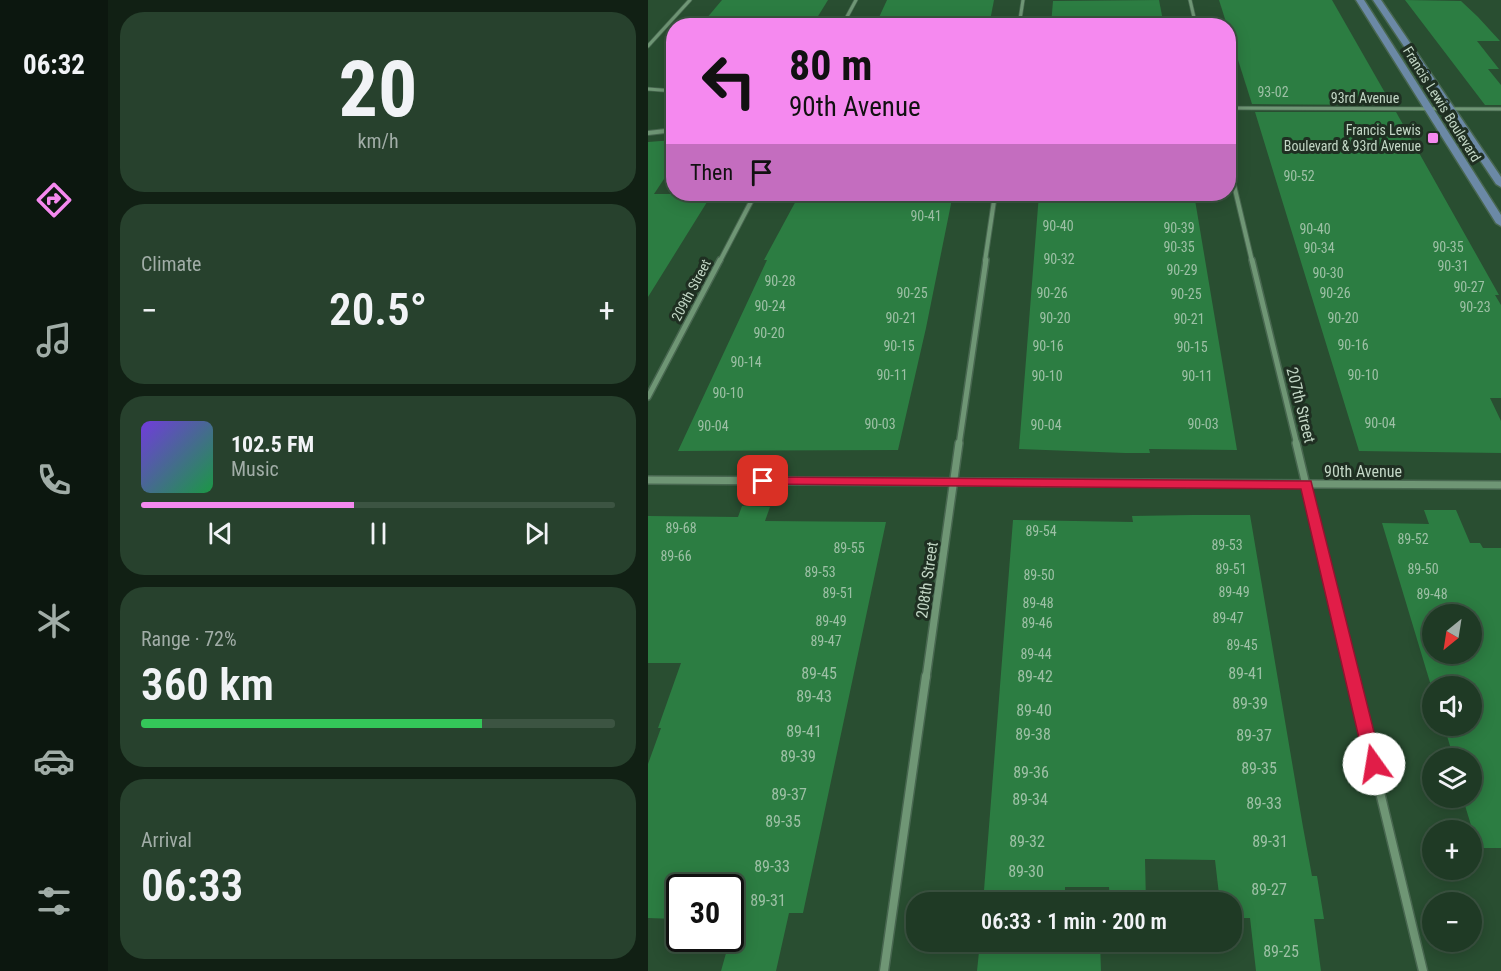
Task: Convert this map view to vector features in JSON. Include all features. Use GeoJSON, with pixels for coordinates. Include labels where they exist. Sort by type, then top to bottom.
{"type":"FeatureCollection","features":[{"type":"Feature","properties":{"kind":"main road","name":"Francis Lewis Boulevard"},"geometry":{"type":"LineString","coordinates":[[1360,0],[1501,223]]}},
{"type":"Feature","properties":{"kind":"main road","name":"Francis Lewis Boulevard"},"geometry":{"type":"LineString","coordinates":[[1377,0],[1501,184]]}},
{"type":"Feature","properties":{"kind":"street"},"geometry":{"type":"LineString","coordinates":[[674,18],[690,0]]}},
{"type":"Feature","properties":{"kind":"street"},"geometry":{"type":"LineString","coordinates":[[846,18],[856,0]]}},
{"type":"Feature","properties":{"kind":"street"},"geometry":{"type":"LineString","coordinates":[[1020,18],[1023,0]]}},
{"type":"Feature","properties":{"kind":"street"},"geometry":{"type":"LineString","coordinates":[[1190,0],[1194,18]]}},
{"type":"Feature","properties":{"kind":"street"},"geometry":{"type":"LineString","coordinates":[[648,46],[666,26]]}},
{"type":"Feature","properties":{"kind":"street"},"geometry":{"type":"LineString","coordinates":[[648,89],[666,90]]}},
{"type":"Feature","properties":{"kind":"street","name":"93rd Avenue"},"geometry":{"type":"LineString","coordinates":[[1236,108],[1501,109]]}},
{"type":"Feature","properties":{"kind":"street"},"geometry":{"type":"LineString","coordinates":[[648,132],[666,131]]}},
{"type":"Feature","properties":{"kind":"street","name":"207th Street"},"geometry":{"type":"LineString","coordinates":[[1236,193],[1423,971]]}},
{"type":"Feature","properties":{"kind":"street","name":"209th Street"},"geometry":{"type":"LineString","coordinates":[[648,397],[751,201]]}},
{"type":"Feature","properties":{"kind":"street","name":"208th Street"},"geometry":{"type":"LineString","coordinates":[[884,971],[994,201]]}},
{"type":"Feature","properties":{"kind":"street","name":"90th Avenue"},"geometry":{"type":"LineString","coordinates":[[648,480],[1501,485]]}},
{"type":"Feature","properties":{"kind":"building"},"geometry":{"type":"Polygon","coordinates":[[[722,0],[828,0],[817,18],[707,18],[722,0]]]}},
{"type":"Feature","properties":{"kind":"building"},"geometry":{"type":"Polygon","coordinates":[[[887,0],[994,0],[991,18],[879,18],[887,0]]]}},
{"type":"Feature","properties":{"kind":"building"},"geometry":{"type":"Polygon","coordinates":[[[1159,0],[1162,18],[1052,18],[1053,1],[1159,0]]]}},
{"type":"Feature","properties":{"kind":"building"},"geometry":{"type":"Polygon","coordinates":[[[1219,0],[1332,0],[1392,105],[1252,104],[1236,54],[1236,18],[1225,18],[1219,0]]]}},
{"type":"Feature","properties":{"kind":"building"},"geometry":{"type":"Polygon","coordinates":[[[1405,0],[1461,1],[1500,41],[1477,41],[1499,69],[1488,69],[1501,85],[1501,105],[1485,105],[1405,0]]]}},
{"type":"Feature","properties":{"kind":"building"},"geometry":{"type":"Polygon","coordinates":[[[1255,112],[1396,112],[1499,295],[1495,295],[1501,305],[1501,398],[1490,398],[1501,421],[1501,453],[1359,451],[1255,112]]]}},
{"type":"Feature","properties":{"kind":"building"},"geometry":{"type":"Polygon","coordinates":[[[666,141],[666,176],[654,194],[666,194],[666,201],[708,201],[648,297],[648,142],[666,141]]]}},
{"type":"Feature","properties":{"kind":"building"},"geometry":{"type":"Polygon","coordinates":[[[796,201],[952,201],[898,450],[678,451],[767,260],[764,260],[796,201]]]}},
{"type":"Feature","properties":{"kind":"building"},"geometry":{"type":"Polygon","coordinates":[[[1038,201],[1195,201],[1237,450],[1149,449],[1150,453],[1125,453],[1019,449],[1038,201]]]}},
{"type":"Feature","properties":{"kind":"building"},"geometry":{"type":"Polygon","coordinates":[[[742,506],[770,507],[765,521],[886,522],[803,913],[789,913],[776,971],[721,971],[726,952],[744,952],[744,874],[666,874],[666,919],[648,918],[648,764],[681,663],[648,663],[648,516],[738,517],[742,506]]]}},
{"type":"Feature","properties":{"kind":"building"},"geometry":{"type":"Polygon","coordinates":[[[1424,510],[1456,510],[1470,543],[1480,543],[1483,548],[1501,548],[1501,848],[1482,848],[1482,820],[1469,820],[1466,808],[1482,808],[1482,748],[1451,748],[1447,736],[1482,736],[1482,676],[1428,676],[1424,664],[1482,664],[1482,604],[1422,604],[1422,656],[1382,523],[1429,524],[1424,510]]]}},
{"type":"Feature","properties":{"kind":"building"},"geometry":{"type":"Polygon","coordinates":[[[1250,515],[1303,827],[1312,876],[1317,876],[1324,919],[1314,919],[1321,971],[1256,971],[1250,918],[1242,918],[1242,892],[1219,892],[1215,860],[1145,859],[1146,892],[1109,892],[1109,887],[1065,887],[1065,892],[984,892],[1013,520],[1133,522],[1132,516],[1250,515]]]}},
{"type":"Feature","properties":{"kind":"building"},"geometry":{"type":"Polygon","coordinates":[[[979,952],[1100,952],[1101,971],[977,971],[979,952]]]}},
{"type":"Feature","properties":{"kind":"place","name":"Francis Lewis Boulevard & 93rd Avenue"},"geometry":{"type":"Point","coordinates":[1433,138]}},
{"type":"Feature","properties":{"kind":"route"},"geometry":{"type":"LineString","coordinates":[[763,481],[1306,484],[1374,764]]}}]}
